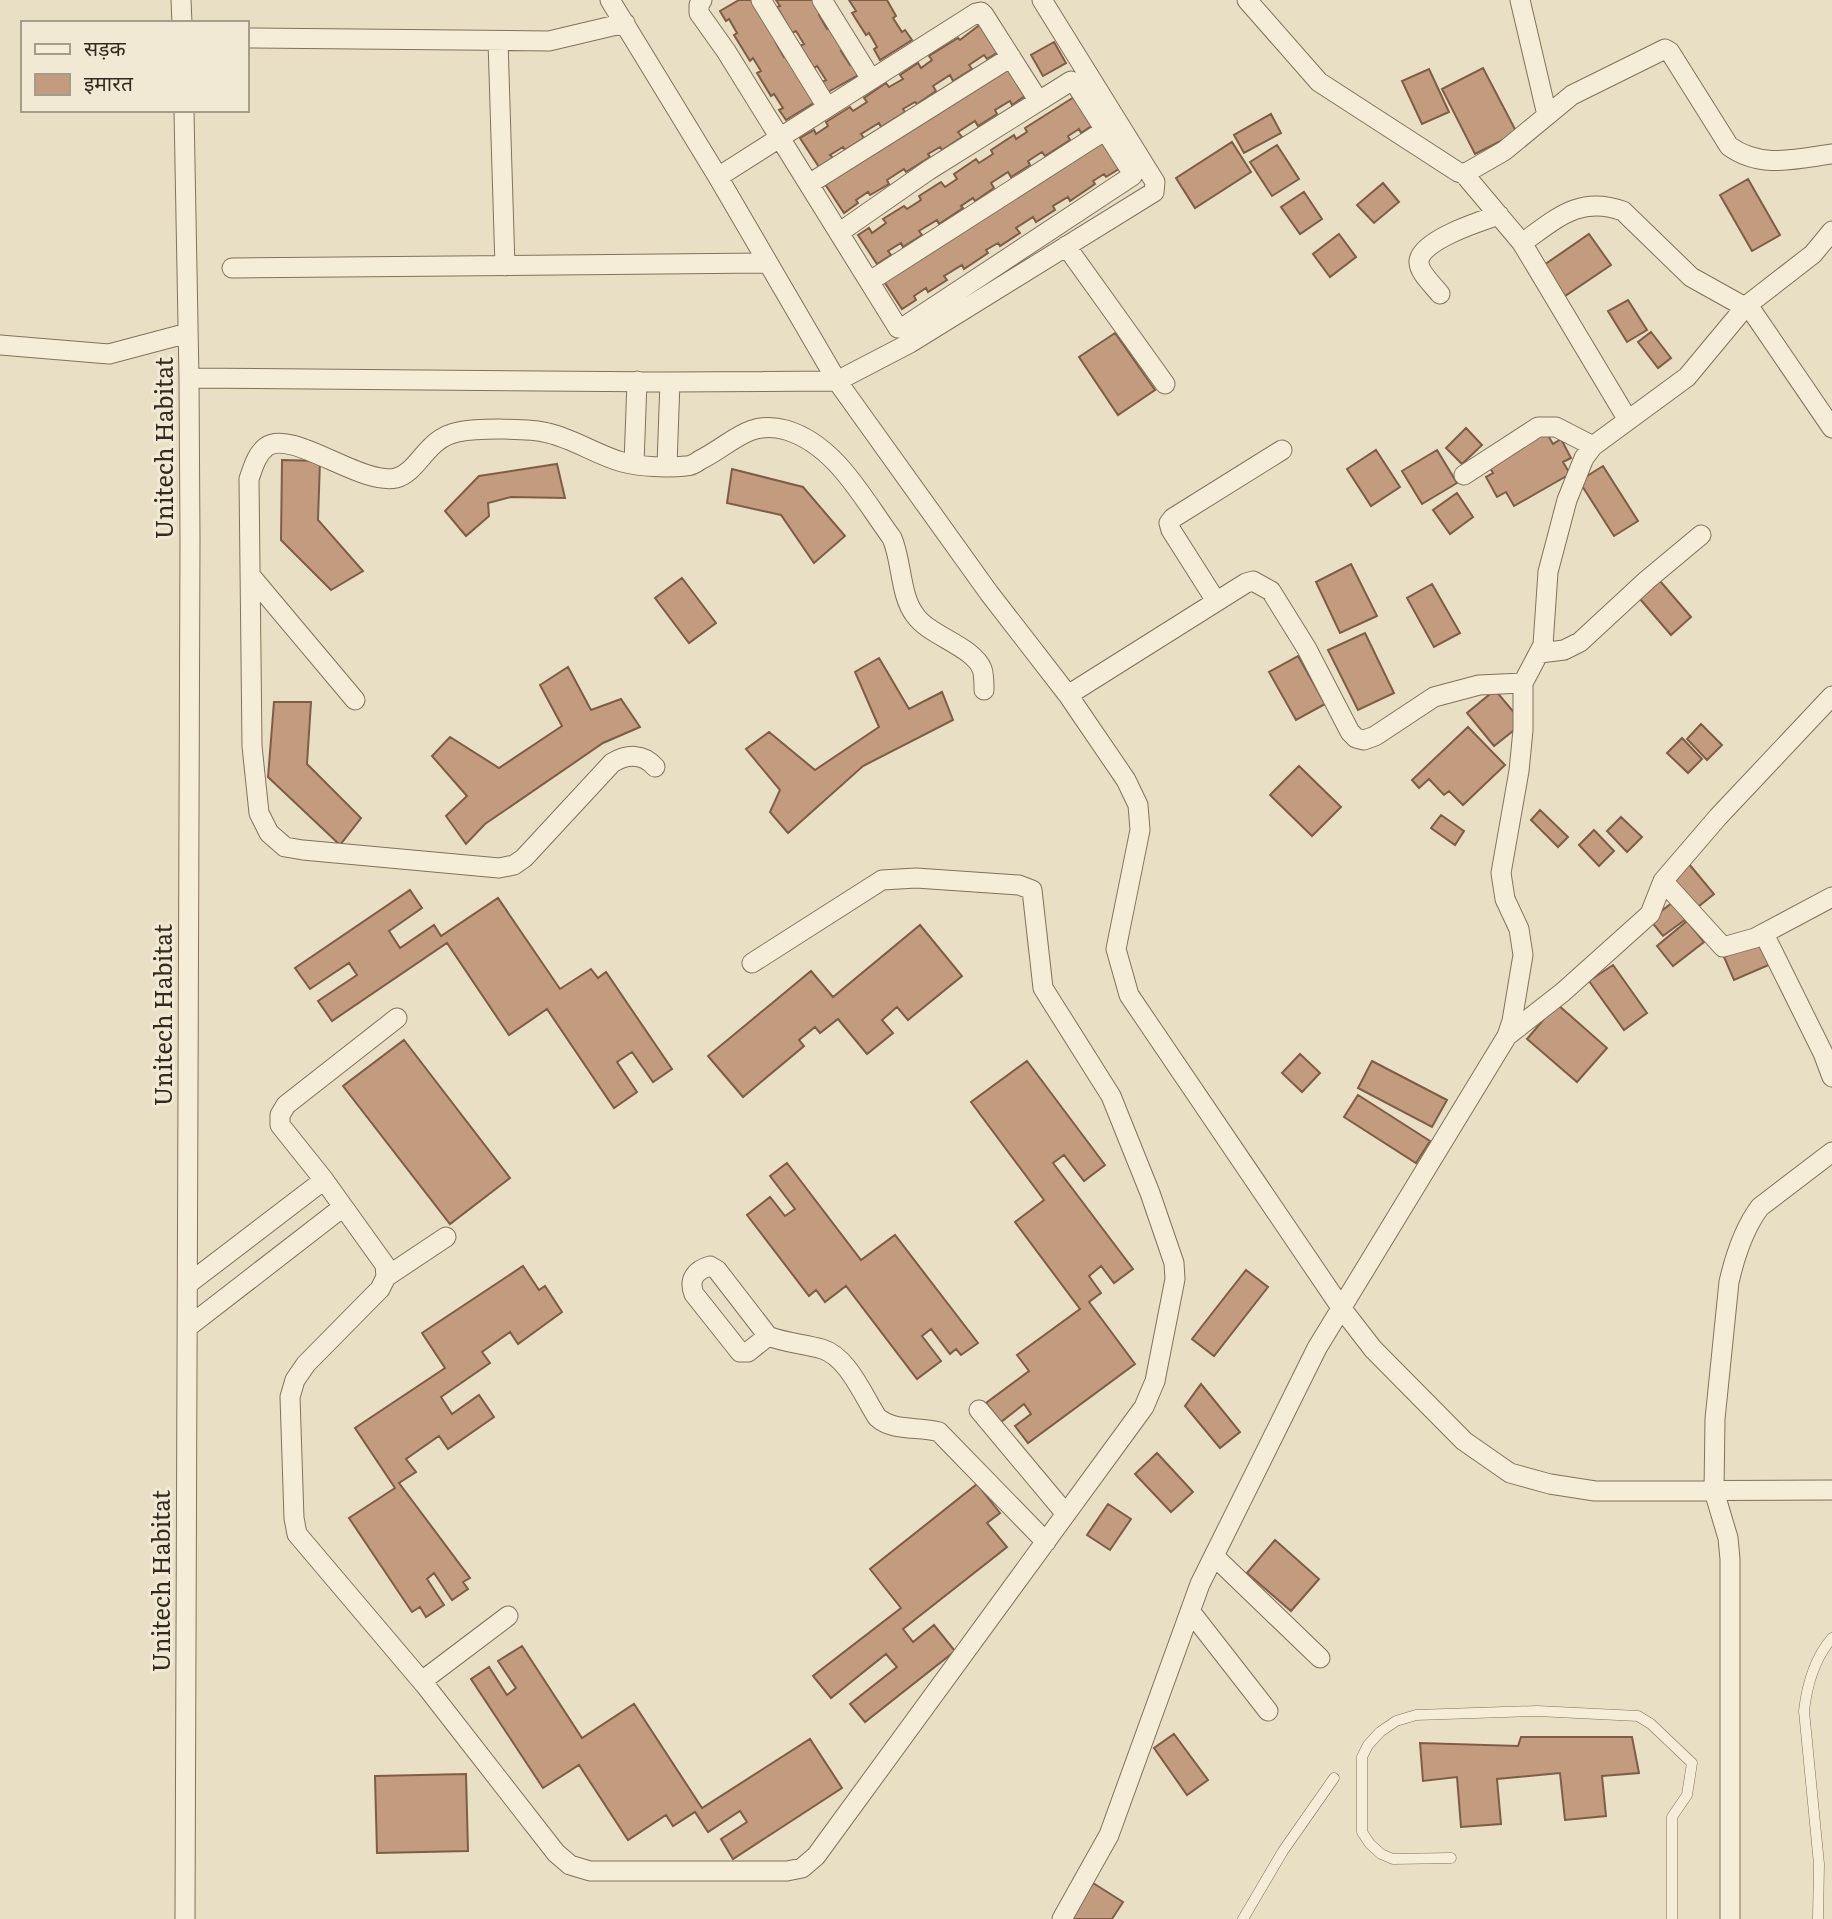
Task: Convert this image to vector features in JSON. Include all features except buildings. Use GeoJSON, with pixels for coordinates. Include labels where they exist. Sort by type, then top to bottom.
{"type":"FeatureCollection","features":[{"type":"Feature","properties":{"kind":"street"},"geometry":{"type":"LineString","coordinates":[[181,0],[182,21]]}},
{"type":"Feature","properties":{"kind":"street"},"geometry":{"type":"LineString","coordinates":[[702,0],[699,13],[780,137],[897,326],[902,328],[1132,176],[1131,171],[1073,82],[1069,81],[929,170],[840,232]]}},
{"type":"Feature","properties":{"kind":"street"},"geometry":{"type":"LineString","coordinates":[[761,0],[827,107]]}},
{"type":"Feature","properties":{"kind":"street"},"geometry":{"type":"LineString","coordinates":[[822,0],[871,79]]}},
{"type":"Feature","properties":{"kind":"street"},"geometry":{"type":"LineString","coordinates":[[189,378],[670,383],[836,381],[911,343],[1149,195],[1156,186],[1042,0]]}},
{"type":"Feature","properties":{"kind":"street"},"geometry":{"type":"LineString","coordinates":[[1520,0],[1546,114]]}},
{"type":"Feature","properties":{"kind":"street"},"geometry":{"type":"LineString","coordinates":[[1251,1],[1319,82],[1464,174],[1522,243],[1628,420]]}},
{"type":"Feature","properties":{"kind":"street"},"geometry":{"type":"LineString","coordinates":[[248,38],[549,41],[619,7],[836,381],[989,593],[1068,695],[1126,780],[1138,805],[1140,830],[1116,948],[1129,995],[1342,1309],[1373,1349],[1464,1441],[1510,1473],[1550,1484],[1595,1491],[1832,1490]]}},
{"type":"Feature","properties":{"kind":"street"},"geometry":{"type":"LineString","coordinates":[[718,177],[976,13],[981,12],[984,15],[1038,100]]}},
{"type":"Feature","properties":{"kind":"street"},"geometry":{"type":"LineString","coordinates":[[498,41],[505,266]]}},
{"type":"Feature","properties":{"kind":"street"},"geometry":{"type":"LineString","coordinates":[[1464,174],[1504,151],[1572,95],[1665,49],[1670,52],[1729,146],[1738,152],[1776,162],[1832,154]]}},
{"type":"Feature","properties":{"kind":"street"},"geometry":{"type":"LineString","coordinates":[[809,184],[1011,57]]}},
{"type":"Feature","properties":{"kind":"street","name":"Unitech Habitat"},"geometry":{"type":"LineString","coordinates":[[184,112],[189,378],[184,1919]]}},
{"type":"Feature","properties":{"kind":"street"},"geometry":{"type":"LineString","coordinates":[[870,281],[1104,131]]}},
{"type":"Feature","properties":{"kind":"street"},"geometry":{"type":"LineString","coordinates":[[1522,243],[1577,207],[1613,208],[1630,217],[1690,277],[1746,306],[1755,315],[1832,428]]}},
{"type":"Feature","properties":{"kind":"street"},"geometry":{"type":"LineString","coordinates":[[1440,294],[1420,268],[1421,256],[1448,233],[1499,215]]}},
{"type":"Feature","properties":{"kind":"street"},"geometry":{"type":"LineString","coordinates":[[1062,1919],[1109,1835],[1190,1611],[1214,1556],[1317,1348],[1507,1036],[1523,955],[1519,929],[1505,899],[1501,873],[1519,771],[1523,730],[1523,683],[1543,645],[1551,556],[1570,489],[1584,458],[1592,446],[1687,377],[1746,306],[1812,254],[1832,231]]}},
{"type":"Feature","properties":{"kind":"street"},"geometry":{"type":"LineString","coordinates":[[1066,246],[1165,384]]}},
{"type":"Feature","properties":{"kind":"street"},"geometry":{"type":"LineString","coordinates":[[232,268],[768,264]]}},
{"type":"Feature","properties":{"kind":"street"},"geometry":{"type":"LineString","coordinates":[[0,345],[109,354],[188,333]]}},
{"type":"Feature","properties":{"kind":"street"},"geometry":{"type":"LineString","coordinates":[[634,464],[637,381]]}},
{"type":"Feature","properties":{"kind":"street"},"geometry":{"type":"LineString","coordinates":[[667,465],[670,383]]}},
{"type":"Feature","properties":{"kind":"street"},"geometry":{"type":"LineString","coordinates":[[654,767],[650,761],[639,756],[621,758],[612,763],[524,858],[514,865],[499,869],[285,847],[269,833],[259,813],[252,746],[249,480],[255,460],[267,446],[282,442],[365,474],[389,479],[401,477],[430,445],[445,435],[461,431],[537,430],[621,461],[689,466],[742,433],[764,427],[787,431],[818,445],[836,462],[892,538],[909,605],[915,617],[972,657],[982,668],[984,690]]}},
{"type":"Feature","properties":{"kind":"street"},"geometry":{"type":"LineString","coordinates":[[1464,475],[1538,427],[1556,427],[1592,446]]}},
{"type":"Feature","properties":{"kind":"street"},"geometry":{"type":"LineString","coordinates":[[1216,601],[1169,523],[1282,450]]}},
{"type":"Feature","properties":{"kind":"street"},"geometry":{"type":"LineString","coordinates":[[1540,653],[1564,650],[1580,642],[1701,535]]}},
{"type":"Feature","properties":{"kind":"street"},"geometry":{"type":"LineString","coordinates":[[250,575],[355,700]]}},
{"type":"Feature","properties":{"kind":"street"},"geometry":{"type":"LineString","coordinates":[[1068,695],[1245,583],[1253,581],[1271,592],[1307,649],[1350,732],[1356,738],[1364,740],[1434,697],[1479,685],[1523,683]]}},
{"type":"Feature","properties":{"kind":"street"},"geometry":{"type":"LineString","coordinates":[[1507,1036],[1563,992],[1644,920],[1654,908],[1663,881],[1717,817],[1832,696]]}},
{"type":"Feature","properties":{"kind":"street"},"geometry":{"type":"LineString","coordinates":[[446,1237],[386,1277],[380,1289],[306,1364],[295,1380],[290,1397],[294,1518],[298,1534],[422,1681],[556,1853],[570,1865],[590,1871],[787,1871],[802,1868],[816,1856],[1144,1407],[1155,1381],[1175,1279],[1174,1263],[1150,1194],[1111,1096],[1043,988],[1032,890],[1019,885],[916,877],[882,880],[752,963]]}},
{"type":"Feature","properties":{"kind":"street"},"geometry":{"type":"LineString","coordinates":[[1663,881],[1723,947],[1764,934],[1832,897]]}},
{"type":"Feature","properties":{"kind":"street"},"geometry":{"type":"LineString","coordinates":[[1764,934],[1832,1077]]}},
{"type":"Feature","properties":{"kind":"street"},"geometry":{"type":"LineString","coordinates":[[386,1277],[385,1265],[324,1180],[280,1125],[280,1115],[286,1105],[397,1018]]}},
{"type":"Feature","properties":{"kind":"street"},"geometry":{"type":"LineString","coordinates":[[1730,1919],[1730,1559],[1728,1538],[1714,1491],[1715,1419],[1729,1282],[1752,1218],[1760,1206],[1832,1153]]}},
{"type":"Feature","properties":{"kind":"street"},"geometry":{"type":"LineString","coordinates":[[188,1284],[324,1180]]}},
{"type":"Feature","properties":{"kind":"street"},"geometry":{"type":"LineString","coordinates":[[188,1327],[343,1207]]}},
{"type":"Feature","properties":{"kind":"street"},"geometry":{"type":"LineString","coordinates":[[768,1336],[822,1349],[840,1357],[884,1424],[939,1432],[1045,1542]]}},
{"type":"Feature","properties":{"kind":"street"},"geometry":{"type":"LineString","coordinates":[[979,1410],[1066,1514]]}},
{"type":"Feature","properties":{"kind":"street"},"geometry":{"type":"LineString","coordinates":[[1214,1556],[1320,1658]]}},
{"type":"Feature","properties":{"kind":"street"},"geometry":{"type":"LineString","coordinates":[[1190,1611],[1268,1711]]}},
{"type":"Feature","properties":{"kind":"street"},"geometry":{"type":"LineString","coordinates":[[422,1681],[508,1616]]}},
{"type":"Feature","properties":{"kind":"lane"},"geometry":{"type":"LineString","coordinates":[[1818,1919],[1819,1864],[1804,1711],[1806,1691],[1816,1659],[1832,1637]]}},
{"type":"Feature","properties":{"kind":"lane"},"geometry":{"type":"LineString","coordinates":[[1451,1858],[1393,1859],[1381,1854],[1362,1832],[1362,1757],[1368,1745],[1380,1732],[1396,1721],[1416,1715],[1537,1712],[1638,1716],[1651,1724],[1692,1763],[1687,1794],[1672,1817],[1672,1919]]}},
{"type":"Feature","properties":{"kind":"lane"},"geometry":{"type":"LineString","coordinates":[[1243,1919],[1283,1850],[1334,1778]]}}]}
